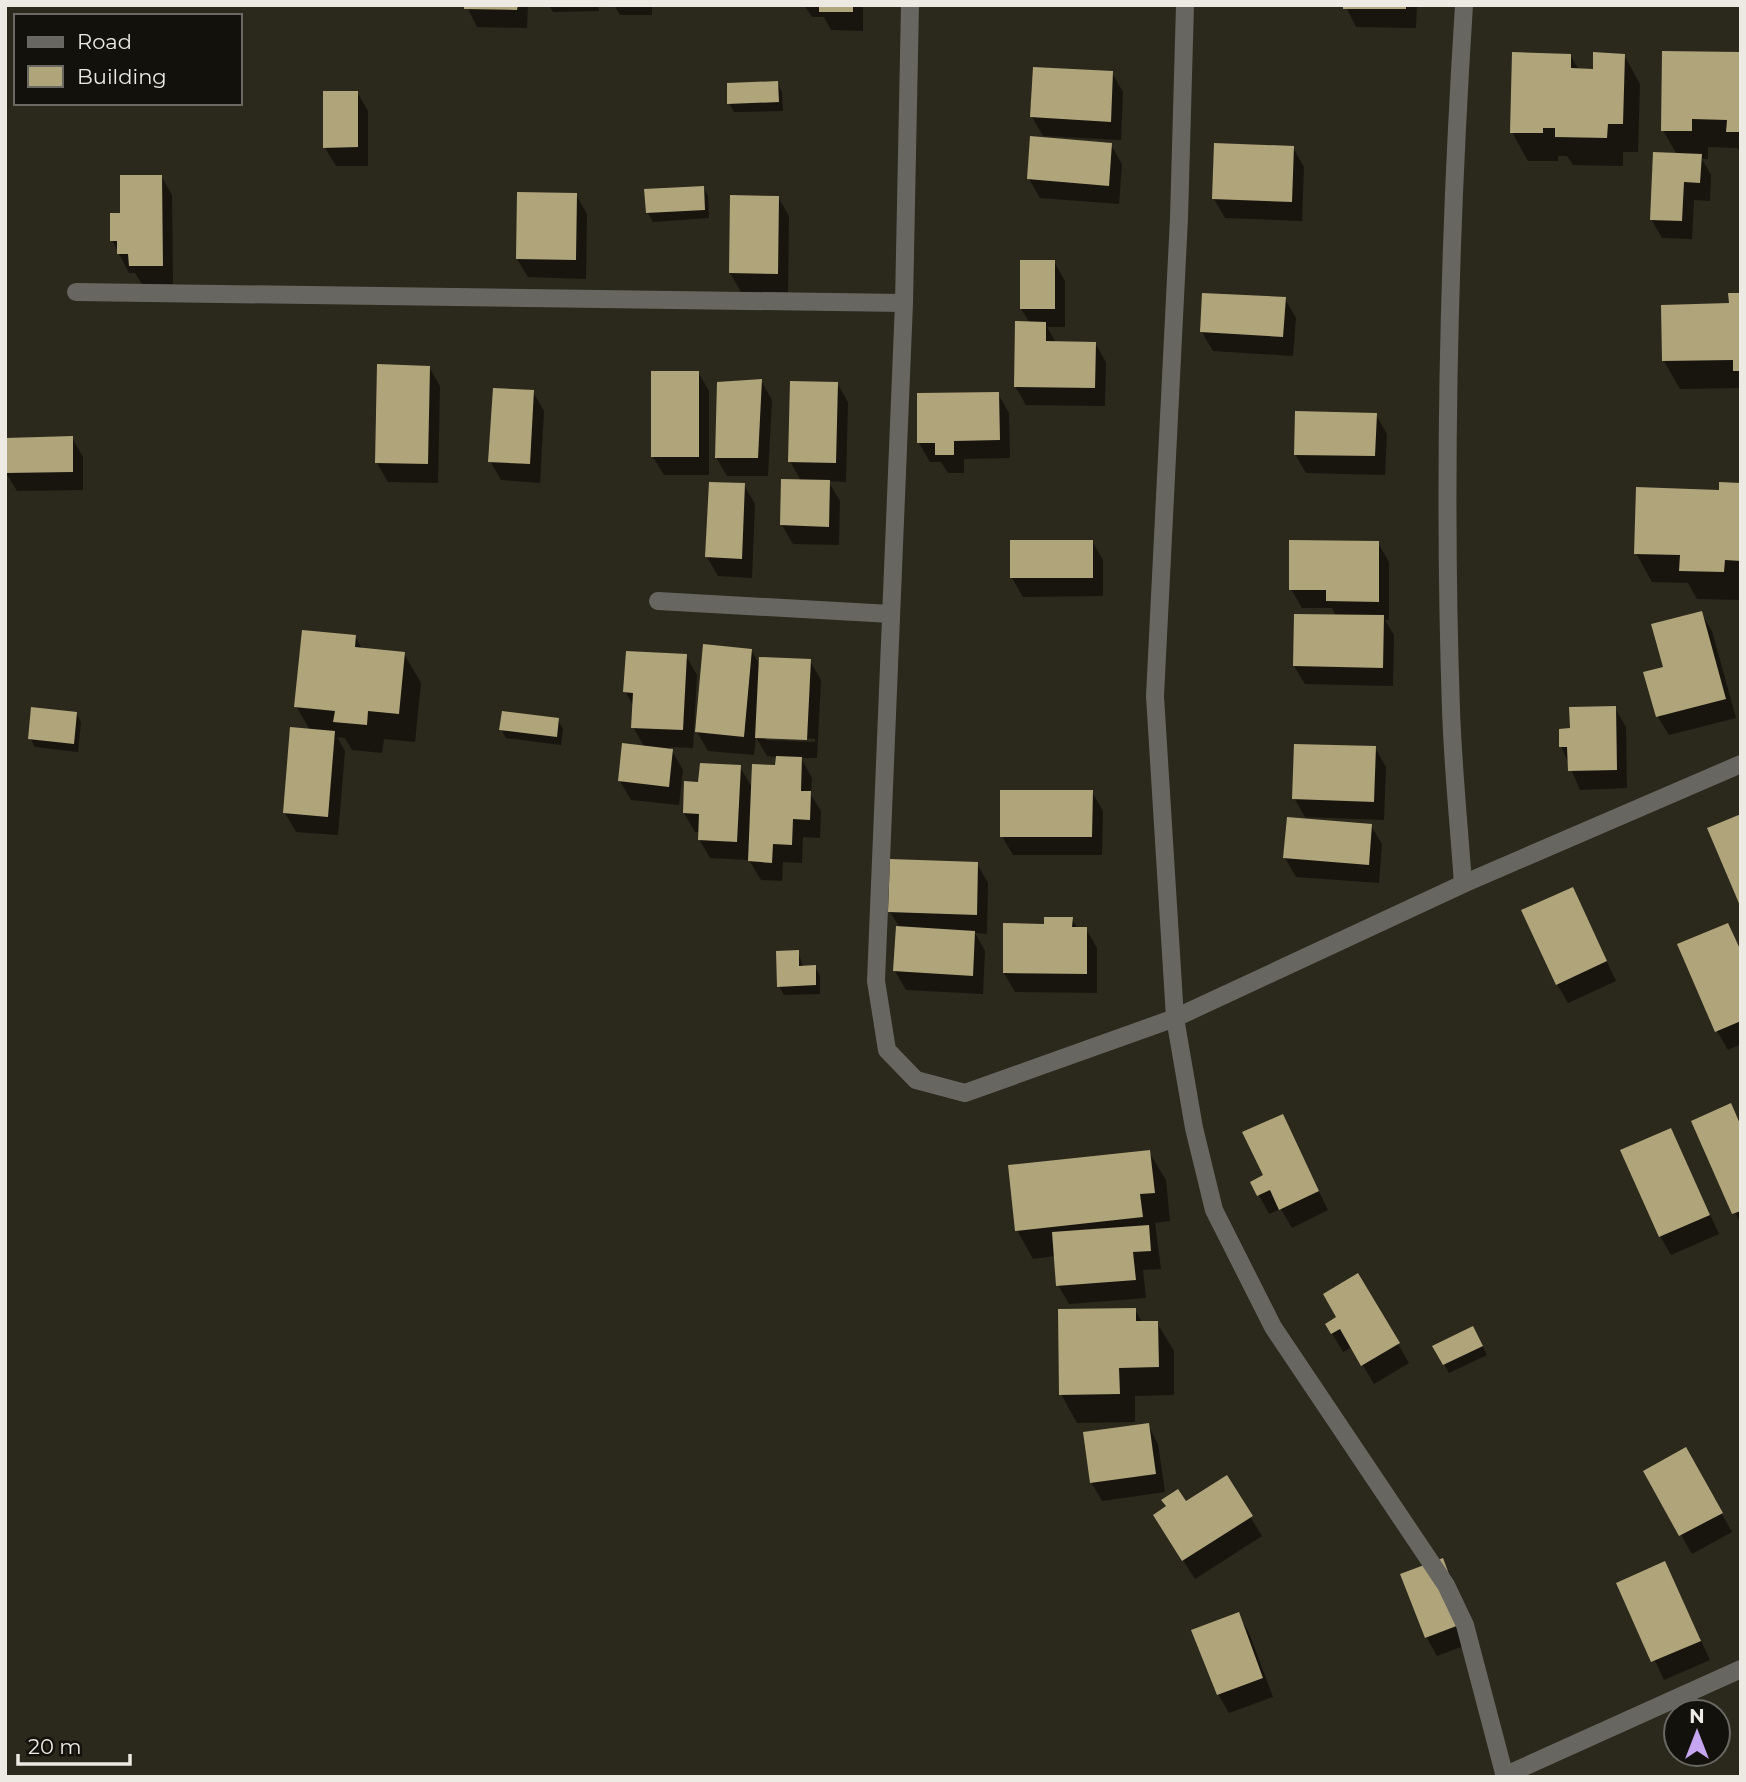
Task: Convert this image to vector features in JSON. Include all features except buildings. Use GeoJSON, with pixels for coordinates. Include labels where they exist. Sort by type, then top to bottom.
{"type":"FeatureCollection","features":[{"type":"Feature","properties":{"kind":"street"},"geometry":{"type":"LineString","coordinates":[[909,5],[904,303],[876,981],[887,1049],[916,1080],[965,1093],[1175,1018],[1463,884],[1741,764]]}},
{"type":"Feature","properties":{"kind":"street"},"geometry":{"type":"LineString","coordinates":[[1185,5],[1179,218],[1154,696],[1175,1018],[1195,1128],[1214,1210],[1273,1327],[1446,1585],[1465,1625],[1504,1776],[1741,1669]]}},
{"type":"Feature","properties":{"kind":"street"},"geometry":{"type":"LineString","coordinates":[[1463,884],[1451,712],[1448,537],[1451,225],[1464,5]]}},
{"type":"Feature","properties":{"kind":"street"},"geometry":{"type":"LineString","coordinates":[[76,292],[904,303]]}},
{"type":"Feature","properties":{"kind":"street"},"geometry":{"type":"LineString","coordinates":[[658,601],[891,614]]}}]}
